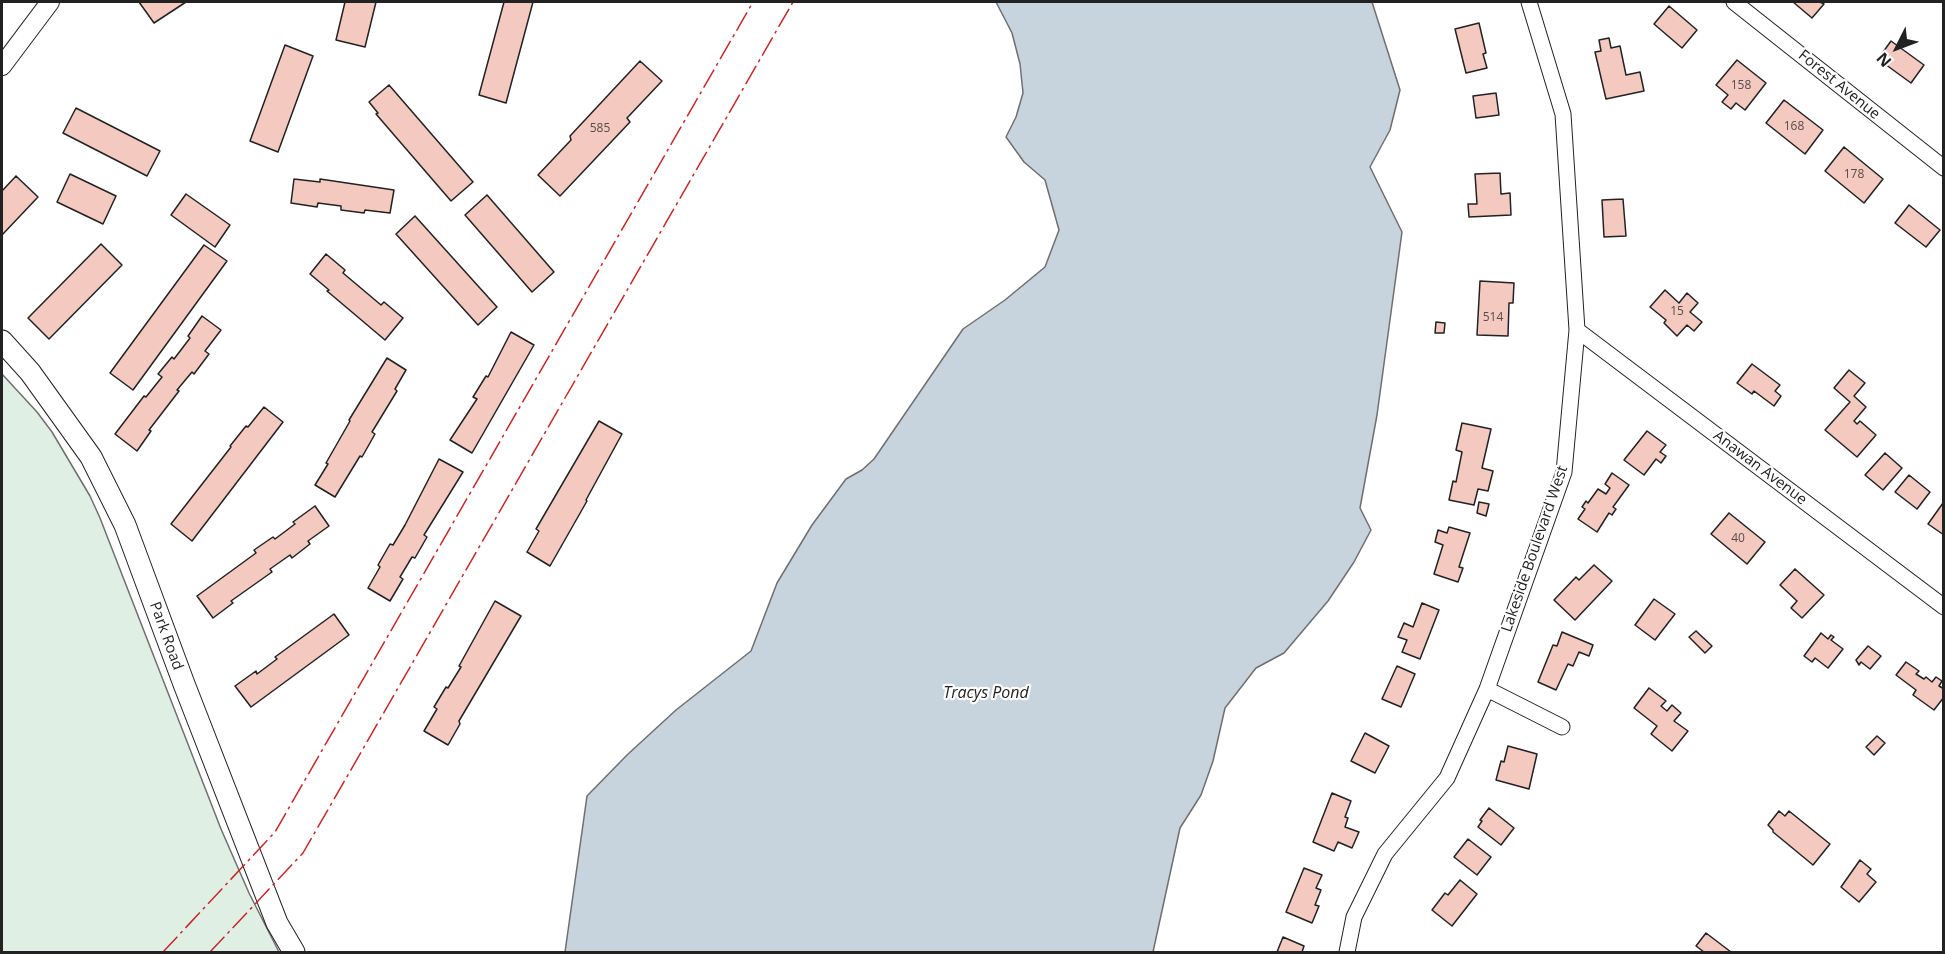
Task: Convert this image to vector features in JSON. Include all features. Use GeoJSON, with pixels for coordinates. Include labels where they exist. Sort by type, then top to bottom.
{"type":"FeatureCollection","features":[{"type":"Feature","properties":{"kind":"main road","name":"Park Road"},"geometry":{"type":"LineString","coordinates":[[2,341],[30,372],[91,457],[125,525],[273,912],[294,952]]}},
{"type":"Feature","properties":{"kind":"street"},"geometry":{"type":"LineString","coordinates":[[2,66],[50,2]]}},
{"type":"Feature","properties":{"kind":"street","name":"Lakeside Boulevard West"},"geometry":{"type":"LineString","coordinates":[[1347,952],[1354,917],[1385,854],[1447,778],[1487,689],[1564,472],[1577,330],[1563,114],[1529,2]]}},
{"type":"Feature","properties":{"kind":"street","name":"Forest Avenue"},"geometry":{"type":"LineString","coordinates":[[1734,2],[1944,168]]}},
{"type":"Feature","properties":{"kind":"street","name":"Anawan Avenue"},"geometry":{"type":"LineString","coordinates":[[1577,330],[1944,607]]}},
{"type":"Feature","properties":{"kind":"street"},"geometry":{"type":"LineString","coordinates":[[1487,689],[1562,727]]}},
{"type":"Feature","properties":{"kind":"green space"},"geometry":{"type":"Polygon","coordinates":[[[2,374],[52,432],[90,496],[221,829],[249,893],[279,952],[2,952],[2,374]]]}},
{"type":"Feature","properties":{"kind":"water","name":"Tracys Pond"},"geometry":{"type":"Polygon","coordinates":[[[996,2],[1372,2],[1400,90],[1390,130],[1370,167],[1402,232],[1377,415],[1360,508],[1371,530],[1354,562],[1328,601],[1284,653],[1256,668],[1225,708],[1213,761],[1201,795],[1180,828],[1153,952],[565,952],[587,796],[676,710],[751,651],[777,583],[812,525],[846,479],[862,470],[874,459],[963,329],[1005,300],[1045,267],[1059,230],[1045,180],[1024,162],[1006,137],[1016,117],[1023,93],[1020,64],[1012,33],[996,2]]]}},
{"type":"Feature","properties":{"kind":"building"},"geometry":{"type":"Polygon","coordinates":[[[139,2],[186,2],[154,23],[139,2]]]}},
{"type":"Feature","properties":{"kind":"building"},"geometry":{"type":"Polygon","coordinates":[[[345,2],[376,2],[365,47],[336,40],[345,2]]]}},
{"type":"Feature","properties":{"kind":"building"},"geometry":{"type":"Polygon","coordinates":[[[504,2],[533,2],[506,103],[479,95],[504,2]]]}},
{"type":"Feature","properties":{"kind":"building"},"geometry":{"type":"Polygon","coordinates":[[[1793,2],[1820,2],[1824,4],[1812,18],[1793,2]]]}},
{"type":"Feature","properties":{"kind":"building"},"geometry":{"type":"Polygon","coordinates":[[[1669,6],[1697,30],[1682,48],[1654,24],[1669,6]]]}},
{"type":"Feature","properties":{"kind":"building"},"geometry":{"type":"Polygon","coordinates":[[[1479,23],[1487,68],[1466,73],[1455,29],[1479,23]]]}},
{"type":"Feature","properties":{"kind":"building"},"geometry":{"type":"Polygon","coordinates":[[[1609,38],[1611,48],[1620,46],[1626,75],[1640,72],[1644,91],[1606,99],[1595,52],[1601,51],[1599,40],[1609,38]]]}},
{"type":"Feature","properties":{"kind":"building"},"geometry":{"type":"Polygon","coordinates":[[[1891,41],[1924,65],[1911,83],[1878,59],[1891,41]]]}},
{"type":"Feature","properties":{"kind":"building"},"geometry":{"type":"Polygon","coordinates":[[[285,45],[313,56],[278,152],[250,141],[285,45]]]}},
{"type":"Feature","properties":{"kind":"building"},"geometry":{"type":"Polygon","coordinates":[[[1737,60],[1766,83],[1745,110],[1736,103],[1731,109],[1722,102],[1728,95],[1716,85],[1737,60]]]}},
{"type":"Feature","properties":{"kind":"building"},"geometry":{"type":"Polygon","coordinates":[[[640,61],[662,81],[627,118],[630,122],[560,196],[538,175],[571,140],[570,136],[640,61]]]}},
{"type":"Feature","properties":{"kind":"building"},"geometry":{"type":"Polygon","coordinates":[[[389,85],[473,182],[451,201],[376,114],[378,113],[369,102],[389,85]]]}},
{"type":"Feature","properties":{"kind":"building"},"geometry":{"type":"Polygon","coordinates":[[[1496,93],[1499,115],[1476,118],[1473,96],[1496,93]]]}},
{"type":"Feature","properties":{"kind":"building"},"geometry":{"type":"Polygon","coordinates":[[[1784,100],[1823,130],[1805,154],[1766,123],[1784,100]]]}},
{"type":"Feature","properties":{"kind":"building"},"geometry":{"type":"Polygon","coordinates":[[[76,108],[160,151],[147,176],[63,133],[76,108]]]}},
{"type":"Feature","properties":{"kind":"building"},"geometry":{"type":"Polygon","coordinates":[[[1844,147],[1883,179],[1864,203],[1825,171],[1844,147]]]}},
{"type":"Feature","properties":{"kind":"building"},"geometry":{"type":"Polygon","coordinates":[[[1500,173],[1501,194],[1510,193],[1511,215],[1469,217],[1468,204],[1477,204],[1475,174],[1500,173]]]}},
{"type":"Feature","properties":{"kind":"building"},"geometry":{"type":"Polygon","coordinates":[[[70,174],[116,196],[103,224],[57,202],[70,174]]]}},
{"type":"Feature","properties":{"kind":"building"},"geometry":{"type":"Polygon","coordinates":[[[16,176],[38,197],[2,235],[2,191],[16,176]]]}},
{"type":"Feature","properties":{"kind":"building"},"geometry":{"type":"Polygon","coordinates":[[[294,179],[320,182],[320,179],[394,190],[390,213],[341,210],[341,206],[318,203],[317,207],[291,203],[294,179]]]}},
{"type":"Feature","properties":{"kind":"building"},"geometry":{"type":"Polygon","coordinates":[[[186,194],[230,225],[215,247],[171,215],[186,194]]]}},
{"type":"Feature","properties":{"kind":"building"},"geometry":{"type":"Polygon","coordinates":[[[487,195],[554,272],[532,292],[465,215],[487,195]]]}},
{"type":"Feature","properties":{"kind":"building"},"geometry":{"type":"Polygon","coordinates":[[[1623,199],[1626,236],[1604,237],[1602,200],[1623,199]]]}},
{"type":"Feature","properties":{"kind":"building"},"geometry":{"type":"Polygon","coordinates":[[[1909,205],[1940,230],[1926,247],[1895,223],[1909,205]]]}},
{"type":"Feature","properties":{"kind":"building"},"geometry":{"type":"Polygon","coordinates":[[[415,216],[497,307],[478,325],[396,234],[415,216]]]}},
{"type":"Feature","properties":{"kind":"building"},"geometry":{"type":"Polygon","coordinates":[[[101,244],[122,265],[49,339],[28,318],[101,244]]]}},
{"type":"Feature","properties":{"kind":"building"},"geometry":{"type":"Polygon","coordinates":[[[204,245],[227,261],[133,390],[110,373],[204,245]]]}},
{"type":"Feature","properties":{"kind":"building"},"geometry":{"type":"Polygon","coordinates":[[[326,254],[345,270],[343,273],[381,305],[384,302],[403,318],[385,340],[310,274],[326,254]]]}},
{"type":"Feature","properties":{"kind":"building"},"geometry":{"type":"Polygon","coordinates":[[[1480,281],[1514,283],[1513,303],[1509,303],[1508,336],[1477,335],[1480,281]]]}},
{"type":"Feature","properties":{"kind":"building"},"geometry":{"type":"Polygon","coordinates":[[[1665,290],[1679,303],[1687,293],[1698,303],[1690,312],[1702,322],[1694,331],[1687,325],[1677,336],[1664,323],[1666,320],[1650,307],[1665,290]]]}},
{"type":"Feature","properties":{"kind":"building"},"geometry":{"type":"Polygon","coordinates":[[[202,316],[221,330],[205,351],[209,354],[194,374],[192,372],[177,390],[179,391],[149,430],[151,431],[137,451],[115,434],[144,396],[146,397],[162,377],[158,374],[172,357],[174,359],[190,338],[188,336],[202,316]]]}},
{"type":"Feature","properties":{"kind":"building"},"geometry":{"type":"Polygon","coordinates":[[[1436,322],[1445,323],[1444,333],[1435,333],[1436,322]]]}},
{"type":"Feature","properties":{"kind":"building"},"geometry":{"type":"Polygon","coordinates":[[[511,332],[534,345],[472,453],[450,440],[477,399],[473,397],[486,376],[488,377],[511,332]]]}},
{"type":"Feature","properties":{"kind":"building"},"geometry":{"type":"Polygon","coordinates":[[[387,358],[406,370],[395,389],[397,391],[372,432],[375,434],[335,497],[315,485],[349,420],[387,358]]]}},
{"type":"Feature","properties":{"kind":"building"},"geometry":{"type":"Polygon","coordinates":[[[1752,364],[1780,385],[1775,391],[1781,396],[1774,406],[1754,391],[1752,394],[1737,383],[1752,364]]]}},
{"type":"Feature","properties":{"kind":"building"},"geometry":{"type":"Polygon","coordinates":[[[1849,370],[1865,383],[1854,396],[1866,407],[1854,421],[1857,424],[1860,421],[1876,435],[1857,457],[1825,430],[1850,402],[1834,388],[1849,370]]]}},
{"type":"Feature","properties":{"kind":"building"},"geometry":{"type":"Polygon","coordinates":[[[264,407],[283,422],[192,541],[171,524],[230,446],[264,407]]]}},
{"type":"Feature","properties":{"kind":"building"},"geometry":{"type":"Polygon","coordinates":[[[599,421],[622,434],[550,566],[527,552],[539,531],[536,529],[599,421]]]}},
{"type":"Feature","properties":{"kind":"building"},"geometry":{"type":"Polygon","coordinates":[[[1462,423],[1491,429],[1482,468],[1493,471],[1488,491],[1478,489],[1474,505],[1449,500],[1453,481],[1456,482],[1462,452],[1456,450],[1462,423]]]}},
{"type":"Feature","properties":{"kind":"building"},"geometry":{"type":"Polygon","coordinates":[[[1647,431],[1666,445],[1660,452],[1666,456],[1661,463],[1656,459],[1644,475],[1624,460],[1647,431]]]}},
{"type":"Feature","properties":{"kind":"building"},"geometry":{"type":"Polygon","coordinates":[[[1885,453],[1902,468],[1883,490],[1865,475],[1885,453]]]}},
{"type":"Feature","properties":{"kind":"building"},"geometry":{"type":"Polygon","coordinates":[[[439,459],[463,472],[424,535],[427,537],[415,558],[412,557],[400,577],[403,579],[390,601],[368,588],[380,567],[378,565],[390,544],[393,545],[405,525],[439,459]]]}},
{"type":"Feature","properties":{"kind":"building"},"geometry":{"type":"Polygon","coordinates":[[[1612,473],[1629,485],[1613,507],[1616,509],[1612,515],[1609,513],[1597,532],[1578,519],[1585,509],[1582,507],[1586,501],[1588,503],[1598,489],[1606,494],[1610,488],[1605,484],[1612,473]]]}},
{"type":"Feature","properties":{"kind":"building"},"geometry":{"type":"Polygon","coordinates":[[[1909,475],[1930,492],[1917,509],[1895,492],[1909,475]]]}},
{"type":"Feature","properties":{"kind":"building"},"geometry":{"type":"Polygon","coordinates":[[[1479,502],[1489,504],[1486,516],[1477,513],[1479,502]]]}},
{"type":"Feature","properties":{"kind":"building"},"geometry":{"type":"Polygon","coordinates":[[[1944,504],[1944,535],[1928,524],[1944,504]]]}},
{"type":"Feature","properties":{"kind":"building"},"geometry":{"type":"Polygon","coordinates":[[[315,506],[329,526],[308,541],[310,544],[292,558],[290,555],[270,569],[272,572],[231,601],[233,603],[213,618],[197,596],[256,553],[254,550],[273,537],[275,539],[295,524],[293,522],[315,506]]]}},
{"type":"Feature","properties":{"kind":"building"},"geometry":{"type":"Polygon","coordinates":[[[1729,513],[1765,542],[1747,564],[1711,534],[1729,513]]]}},
{"type":"Feature","properties":{"kind":"building"},"geometry":{"type":"Polygon","coordinates":[[[1449,527],[1470,533],[1459,567],[1463,568],[1458,582],[1434,574],[1443,545],[1435,542],[1438,530],[1447,533],[1449,527]]]}},
{"type":"Feature","properties":{"kind":"building"},"geometry":{"type":"Polygon","coordinates":[[[1594,565],[1612,581],[1575,620],[1554,600],[1576,577],[1579,580],[1594,565]]]}},
{"type":"Feature","properties":{"kind":"building"},"geometry":{"type":"Polygon","coordinates":[[[1795,569],[1824,595],[1802,618],[1791,608],[1797,601],[1780,585],[1795,569]]]}},
{"type":"Feature","properties":{"kind":"building"},"geometry":{"type":"Polygon","coordinates":[[[1654,599],[1675,614],[1655,640],[1635,625],[1654,599]]]}},
{"type":"Feature","properties":{"kind":"building"},"geometry":{"type":"Polygon","coordinates":[[[495,601],[521,616],[459,721],[460,724],[448,745],[424,731],[437,709],[434,707],[461,667],[459,666],[495,601]]]}},
{"type":"Feature","properties":{"kind":"building"},"geometry":{"type":"Polygon","coordinates":[[[1422,603],[1439,610],[1420,659],[1402,652],[1407,640],[1398,637],[1404,623],[1413,627],[1422,603]]]}},
{"type":"Feature","properties":{"kind":"building"},"geometry":{"type":"Polygon","coordinates":[[[334,614],[349,635],[251,707],[235,686],[256,671],[257,674],[277,659],[275,657],[334,614]]]}},
{"type":"Feature","properties":{"kind":"building"},"geometry":{"type":"Polygon","coordinates":[[[1696,631],[1712,646],[1705,653],[1689,637],[1696,631]]]}},
{"type":"Feature","properties":{"kind":"building"},"geometry":{"type":"Polygon","coordinates":[[[1562,632],[1593,645],[1589,656],[1579,652],[1573,666],[1568,664],[1556,690],[1538,682],[1553,645],[1557,646],[1562,632]]]}},
{"type":"Feature","properties":{"kind":"building"},"geometry":{"type":"Polygon","coordinates":[[[1821,633],[1828,639],[1831,635],[1834,637],[1831,640],[1843,649],[1828,668],[1815,658],[1812,662],[1804,656],[1821,633]]]}},
{"type":"Feature","properties":{"kind":"building"},"geometry":{"type":"Polygon","coordinates":[[[1868,646],[1881,656],[1870,669],[1861,662],[1859,665],[1856,660],[1868,646]]]}},
{"type":"Feature","properties":{"kind":"building"},"geometry":{"type":"Polygon","coordinates":[[[1906,662],[1919,671],[1916,674],[1924,679],[1926,677],[1932,682],[1936,677],[1942,681],[1939,686],[1944,689],[1944,697],[1934,710],[1913,695],[1916,690],[1896,675],[1906,662]]]}},
{"type":"Feature","properties":{"kind":"building"},"geometry":{"type":"Polygon","coordinates":[[[1397,666],[1415,674],[1401,707],[1382,699],[1397,666]]]}},
{"type":"Feature","properties":{"kind":"building"},"geometry":{"type":"Polygon","coordinates":[[[1649,688],[1666,701],[1661,706],[1667,711],[1672,705],[1681,713],[1674,721],[1688,731],[1672,751],[1651,734],[1657,726],[1634,708],[1649,688]]]}},
{"type":"Feature","properties":{"kind":"building"},"geometry":{"type":"Polygon","coordinates":[[[1365,733],[1389,746],[1375,773],[1351,761],[1365,733]]]}},
{"type":"Feature","properties":{"kind":"building"},"geometry":{"type":"Polygon","coordinates":[[[1877,736],[1885,743],[1874,755],[1866,747],[1877,736]]]}},
{"type":"Feature","properties":{"kind":"building"},"geometry":{"type":"Polygon","coordinates":[[[1508,746],[1537,754],[1529,789],[1496,780],[1508,746]]]}},
{"type":"Feature","properties":{"kind":"building"},"geometry":{"type":"Polygon","coordinates":[[[1332,793],[1351,801],[1345,817],[1348,818],[1345,827],[1359,832],[1352,848],[1338,842],[1334,851],[1313,842],[1332,793]]]}},
{"type":"Feature","properties":{"kind":"building"},"geometry":{"type":"Polygon","coordinates":[[[1489,808],[1514,828],[1501,845],[1478,827],[1489,808]]]}},
{"type":"Feature","properties":{"kind":"building"},"geometry":{"type":"Polygon","coordinates":[[[1779,811],[1785,816],[1789,811],[1830,844],[1813,865],[1773,832],[1768,825],[1779,811]]]}},
{"type":"Feature","properties":{"kind":"building"},"geometry":{"type":"Polygon","coordinates":[[[1468,839],[1491,857],[1477,875],[1454,857],[1468,839]]]}},
{"type":"Feature","properties":{"kind":"building"},"geometry":{"type":"Polygon","coordinates":[[[1860,860],[1871,869],[1867,874],[1876,882],[1859,902],[1841,887],[1860,860]]]}},
{"type":"Feature","properties":{"kind":"building"},"geometry":{"type":"Polygon","coordinates":[[[1304,868],[1322,875],[1316,888],[1321,890],[1315,905],[1319,906],[1312,923],[1286,912],[1304,868]]]}},
{"type":"Feature","properties":{"kind":"building"},"geometry":{"type":"Polygon","coordinates":[[[1460,880],[1477,894],[1452,926],[1432,910],[1445,893],[1448,895],[1460,880]]]}},
{"type":"Feature","properties":{"kind":"building"},"geometry":{"type":"Polygon","coordinates":[[[1706,933],[1731,952],[1704,952],[1696,946],[1706,933]]]}},
{"type":"Feature","properties":{"kind":"building"},"geometry":{"type":"Polygon","coordinates":[[[1283,937],[1304,946],[1302,952],[1277,952],[1283,937]]]}},
{"type":"Feature","properties":{"kind":"power"},"geometry":{"type":"LineString","coordinates":[[163,952],[275,832],[753,2]]}},
{"type":"Feature","properties":{"kind":"power"},"geometry":{"type":"LineString","coordinates":[[210,952],[303,853],[793,2]]}}]}
